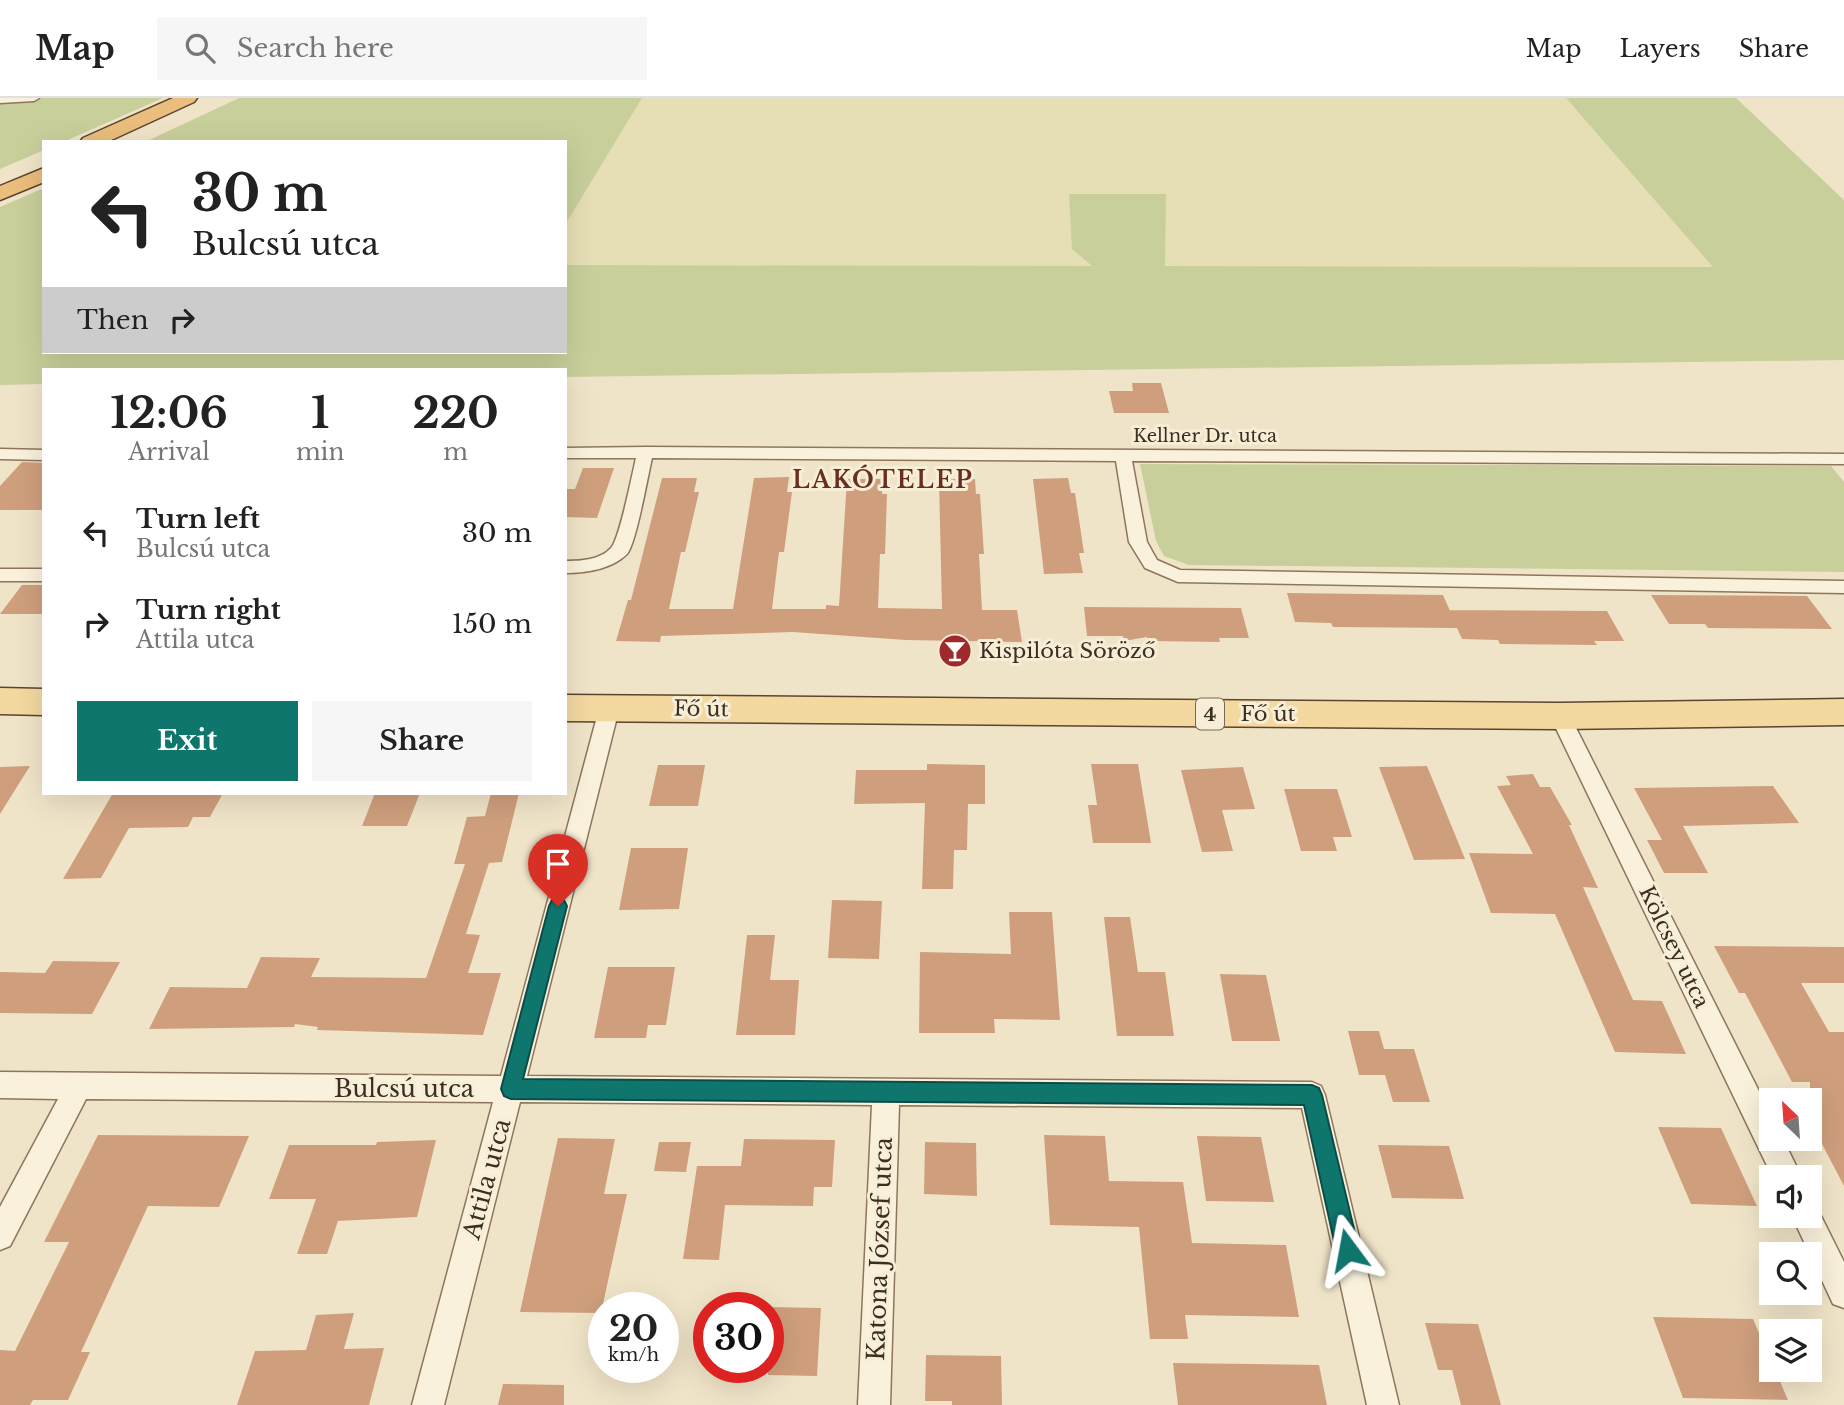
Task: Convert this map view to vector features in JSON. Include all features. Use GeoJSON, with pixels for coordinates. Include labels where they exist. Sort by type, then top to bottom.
{"type":"FeatureCollection","features":[{"type":"Feature","properties":{"kind":"highway"},"geometry":{"type":"LineString","coordinates":[[94,140],[188,98]]}},
{"type":"Feature","properties":{"kind":"highway"},"geometry":{"type":"LineString","coordinates":[[119,140],[212,98]]}},
{"type":"Feature","properties":{"kind":"highway"},"geometry":{"type":"LineString","coordinates":[[0,181],[42,163]]}},
{"type":"Feature","properties":{"kind":"highway"},"geometry":{"type":"LineString","coordinates":[[0,194],[42,175]]}},
{"type":"Feature","properties":{"kind":"main road"},"geometry":{"type":"LineString","coordinates":[[0,701],[42,702]]}},
{"type":"Feature","properties":{"kind":"main road","name":"Fő út"},"geometry":{"type":"LineString","coordinates":[[567,708],[1560,716],[1844,712]]}},
{"type":"Feature","properties":{"kind":"street"},"geometry":{"type":"LineString","coordinates":[[0,100],[34,98]]}},
{"type":"Feature","properties":{"kind":"street"},"geometry":{"type":"LineString","coordinates":[[567,567],[607,560],[621,549],[646,452]]}},
{"type":"Feature","properties":{"kind":"street","name":"Kellner Dr. utca"},"geometry":{"type":"LineString","coordinates":[[567,453],[1838,459]]}},
{"type":"Feature","properties":{"kind":"street"},"geometry":{"type":"LineString","coordinates":[[0,454],[42,455]]}},
{"type":"Feature","properties":{"kind":"street"},"geometry":{"type":"LineString","coordinates":[[1123,454],[1138,542],[1151,564],[1178,576],[1844,587]]}},
{"type":"Feature","properties":{"kind":"street"},"geometry":{"type":"LineString","coordinates":[[1838,459],[1844,473]]}},
{"type":"Feature","properties":{"kind":"street"},"geometry":{"type":"LineString","coordinates":[[0,575],[42,575]]}},
{"type":"Feature","properties":{"kind":"street","name":"Attila utca"},"geometry":{"type":"LineString","coordinates":[[428,1405],[609,709]]}},
{"type":"Feature","properties":{"kind":"street","name":"Kölcsey utca"},"geometry":{"type":"LineString","coordinates":[[1560,716],[1781,1165]]}},
{"type":"Feature","properties":{"kind":"street","name":"Bulcsú utca"},"geometry":{"type":"LineString","coordinates":[[0,1085],[1312,1095],[1383,1405]]}},
{"type":"Feature","properties":{"kind":"street"},"geometry":{"type":"LineString","coordinates":[[0,1236],[79,1085]]}},
{"type":"Feature","properties":{"kind":"street","name":"Katona József utca"},"geometry":{"type":"LineString","coordinates":[[874,1405],[886,1092]]}},
{"type":"Feature","properties":{"kind":"street"},"geometry":{"type":"LineString","coordinates":[[1813,1228],[1844,1293]]}},
{"type":"Feature","properties":{"kind":"shaded area"},"geometry":{"type":"Polygon","coordinates":[[[642,98],[1566,98],[1714,267],[1164,266],[1165,194],[1093,266],[567,265],[567,222],[642,98]]]}},
{"type":"Feature","properties":{"kind":"green space"},"geometry":{"type":"Polygon","coordinates":[[[0,98],[163,98],[68,140],[42,140],[42,151],[0,169],[0,98]]]}},
{"type":"Feature","properties":{"kind":"green space"},"geometry":{"type":"Polygon","coordinates":[[[239,98],[642,98],[567,222],[567,140],[149,140],[239,98]]]}},
{"type":"Feature","properties":{"kind":"green space"},"geometry":{"type":"Polygon","coordinates":[[[1566,98],[1736,98],[1844,200],[1844,360],[567,377],[567,368],[42,368],[42,384],[0,385],[0,207],[42,189],[42,354],[567,354],[567,265],[1092,266],[1072,249],[1069,194],[1166,194],[1165,266],[1713,267],[1566,98]]]}},
{"type":"Feature","properties":{"kind":"green space"},"geometry":{"type":"Polygon","coordinates":[[[1140,464],[1831,466],[1844,482],[1844,572],[1189,565],[1164,556],[1156,541],[1140,464]]]}},
{"type":"Feature","properties":{"kind":"building"},"geometry":{"type":"Polygon","coordinates":[[[1132,383],[1161,383],[1169,413],[1114,413],[1109,391],[1133,391],[1132,383]]]}},
{"type":"Feature","properties":{"kind":"building"},"geometry":{"type":"Polygon","coordinates":[[[22,462],[42,463],[42,510],[0,510],[0,486],[22,462]]]}},
{"type":"Feature","properties":{"kind":"building"},"geometry":{"type":"Polygon","coordinates":[[[583,468],[614,468],[597,518],[567,517],[567,489],[575,489],[583,468]]]}},
{"type":"Feature","properties":{"kind":"building"},"geometry":{"type":"Polygon","coordinates":[[[789,477],[787,492],[792,492],[784,552],[779,552],[772,609],[826,609],[826,605],[839,606],[847,479],[883,479],[882,494],[887,494],[885,554],[880,554],[878,608],[942,609],[939,479],[975,479],[976,494],[980,494],[984,554],[979,554],[982,610],[1017,610],[1022,642],[906,640],[793,632],[661,636],[660,642],[616,641],[628,600],[631,600],[662,478],[697,478],[694,492],[699,492],[685,552],[681,552],[669,609],[733,609],[754,478],[789,477]]]}},
{"type":"Feature","properties":{"kind":"building"},"geometry":{"type":"Polygon","coordinates":[[[1068,478],[1071,493],[1075,493],[1084,553],[1079,553],[1083,573],[1044,574],[1033,479],[1068,478]]]}},
{"type":"Feature","properties":{"kind":"building"},"geometry":{"type":"Polygon","coordinates":[[[22,585],[42,585],[42,614],[0,614],[22,585]]]}},
{"type":"Feature","properties":{"kind":"building"},"geometry":{"type":"Polygon","coordinates":[[[1287,593],[1443,595],[1450,610],[1607,611],[1624,641],[1594,641],[1597,645],[1500,644],[1498,640],[1462,639],[1457,628],[1333,627],[1331,623],[1295,622],[1287,593]]]}},
{"type":"Feature","properties":{"kind":"building"},"geometry":{"type":"Polygon","coordinates":[[[1651,595],[1807,596],[1832,629],[1708,628],[1705,624],[1669,624],[1651,595]]]}},
{"type":"Feature","properties":{"kind":"building"},"geometry":{"type":"Polygon","coordinates":[[[1084,607],[1241,608],[1249,638],[1219,638],[1220,642],[1148,641],[1147,637],[1124,641],[1123,636],[1087,636],[1084,607]]]}},
{"type":"Feature","properties":{"kind":"building"},"geometry":{"type":"Polygon","coordinates":[[[927,764],[985,765],[985,804],[968,804],[967,850],[954,850],[953,889],[922,889],[925,803],[854,804],[856,770],[927,770],[927,764]]]}},
{"type":"Feature","properties":{"kind":"building"},"geometry":{"type":"Polygon","coordinates":[[[1091,764],[1138,764],[1151,843],[1093,843],[1088,805],[1097,805],[1091,764]]]}},
{"type":"Feature","properties":{"kind":"building"},"geometry":{"type":"Polygon","coordinates":[[[658,765],[705,765],[698,806],[649,806],[658,765]]]}},
{"type":"Feature","properties":{"kind":"building"},"geometry":{"type":"Polygon","coordinates":[[[30,766],[0,814],[0,767],[30,766]]]}},
{"type":"Feature","properties":{"kind":"building"},"geometry":{"type":"Polygon","coordinates":[[[1427,766],[1465,859],[1414,860],[1379,767],[1427,766]]]}},
{"type":"Feature","properties":{"kind":"building"},"geometry":{"type":"Polygon","coordinates":[[[1243,767],[1255,809],[1222,810],[1233,851],[1202,852],[1181,770],[1243,767]]]}},
{"type":"Feature","properties":{"kind":"building"},"geometry":{"type":"Polygon","coordinates":[[[1533,774],[1540,787],[1550,787],[1572,825],[1569,825],[1598,888],[1583,887],[1633,1000],[1662,1001],[1686,1054],[1615,1052],[1555,914],[1491,913],[1469,853],[1533,854],[1497,786],[1511,785],[1506,776],[1533,774]]]}},
{"type":"Feature","properties":{"kind":"building"},"geometry":{"type":"Polygon","coordinates":[[[1773,786],[1799,823],[1683,826],[1708,873],[1664,873],[1647,840],[1662,840],[1634,788],[1773,786]]]}},
{"type":"Feature","properties":{"kind":"building"},"geometry":{"type":"Polygon","coordinates":[[[1284,789],[1337,789],[1352,837],[1333,837],[1337,851],[1301,851],[1284,789]]]}},
{"type":"Feature","properties":{"kind":"building"},"geometry":{"type":"Polygon","coordinates":[[[112,795],[222,795],[210,817],[193,817],[188,827],[129,828],[101,878],[63,879],[112,795]]]}},
{"type":"Feature","properties":{"kind":"building"},"geometry":{"type":"Polygon","coordinates":[[[374,795],[419,795],[407,826],[362,826],[374,795]]]}},
{"type":"Feature","properties":{"kind":"building"},"geometry":{"type":"Polygon","coordinates":[[[490,795],[519,795],[502,862],[489,863],[466,934],[480,935],[468,973],[501,973],[483,1035],[317,1030],[318,1027],[295,1024],[294,1027],[149,1029],[170,987],[247,988],[261,957],[320,958],[311,977],[426,978],[465,864],[454,864],[467,817],[485,816],[490,795]]]}},
{"type":"Feature","properties":{"kind":"building"},"geometry":{"type":"Polygon","coordinates":[[[631,848],[688,848],[679,909],[619,910],[631,848]]]}},
{"type":"Feature","properties":{"kind":"building"},"geometry":{"type":"Polygon","coordinates":[[[832,900],[882,901],[879,959],[828,958],[832,900]]]}},
{"type":"Feature","properties":{"kind":"building"},"geometry":{"type":"Polygon","coordinates":[[[1009,912],[1052,912],[1060,1020],[994,1019],[995,1033],[919,1033],[920,952],[1011,954],[1009,912]]]}},
{"type":"Feature","properties":{"kind":"building"},"geometry":{"type":"Polygon","coordinates":[[[1104,917],[1130,917],[1138,972],[1165,972],[1174,1036],[1117,1036],[1104,917]]]}},
{"type":"Feature","properties":{"kind":"building"},"geometry":{"type":"Polygon","coordinates":[[[747,935],[775,935],[770,980],[799,980],[795,1035],[736,1035],[747,935]]]}},
{"type":"Feature","properties":{"kind":"building"},"geometry":{"type":"Polygon","coordinates":[[[1714,946],[1844,947],[1844,983],[1801,983],[1829,1032],[1844,1032],[1844,1186],[1822,1144],[1822,1088],[1810,1088],[1810,1082],[1792,1082],[1745,993],[1739,993],[1714,946]]]}},
{"type":"Feature","properties":{"kind":"building"},"geometry":{"type":"Polygon","coordinates":[[[53,961],[120,962],[92,1014],[0,1013],[0,972],[45,973],[53,961]]]}},
{"type":"Feature","properties":{"kind":"building"},"geometry":{"type":"Polygon","coordinates":[[[608,967],[675,967],[666,1025],[648,1025],[646,1038],[594,1038],[608,967]]]}},
{"type":"Feature","properties":{"kind":"building"},"geometry":{"type":"Polygon","coordinates":[[[1220,974],[1266,975],[1280,1041],[1232,1041],[1220,974]]]}},
{"type":"Feature","properties":{"kind":"building"},"geometry":{"type":"Polygon","coordinates":[[[1348,1031],[1379,1031],[1384,1049],[1414,1049],[1430,1102],[1393,1102],[1385,1075],[1359,1075],[1348,1031]]]}},
{"type":"Feature","properties":{"kind":"building"},"geometry":{"type":"Polygon","coordinates":[[[1658,1127],[1721,1128],[1757,1206],[1691,1204],[1658,1127]]]}},
{"type":"Feature","properties":{"kind":"building"},"geometry":{"type":"Polygon","coordinates":[[[98,1135],[249,1136],[219,1207],[148,1206],[81,1352],[90,1352],[68,1400],[33,1400],[30,1405],[0,1405],[0,1350],[15,1351],[69,1242],[44,1242],[98,1135]]]}},
{"type":"Feature","properties":{"kind":"building"},"geometry":{"type":"Polygon","coordinates":[[[1044,1135],[1105,1136],[1109,1181],[1183,1182],[1192,1243],[1286,1245],[1299,1317],[1185,1315],[1188,1339],[1150,1339],[1139,1227],[1050,1225],[1044,1135]]]}},
{"type":"Feature","properties":{"kind":"building"},"geometry":{"type":"Polygon","coordinates":[[[1197,1136],[1261,1137],[1274,1202],[1206,1201],[1197,1136]]]}},
{"type":"Feature","properties":{"kind":"building"},"geometry":{"type":"Polygon","coordinates":[[[558,1138],[615,1139],[604,1194],[627,1194],[606,1292],[588,1292],[588,1313],[520,1312],[558,1138]]]}},
{"type":"Feature","properties":{"kind":"building"},"geometry":{"type":"Polygon","coordinates":[[[744,1139],[835,1140],[832,1187],[814,1187],[813,1206],[725,1205],[719,1260],[683,1259],[697,1166],[741,1166],[744,1139]]]}},
{"type":"Feature","properties":{"kind":"building"},"geometry":{"type":"Polygon","coordinates":[[[436,1140],[417,1217],[338,1221],[327,1254],[297,1254],[316,1199],[269,1199],[289,1145],[376,1145],[377,1142],[436,1140]]]}},
{"type":"Feature","properties":{"kind":"building"},"geometry":{"type":"Polygon","coordinates":[[[659,1142],[691,1142],[686,1172],[654,1171],[659,1142]]]}},
{"type":"Feature","properties":{"kind":"building"},"geometry":{"type":"Polygon","coordinates":[[[925,1142],[976,1143],[977,1196],[924,1194],[925,1142]]]}},
{"type":"Feature","properties":{"kind":"building"},"geometry":{"type":"Polygon","coordinates":[[[1378,1145],[1449,1146],[1464,1199],[1392,1198],[1378,1145]]]}},
{"type":"Feature","properties":{"kind":"building"},"geometry":{"type":"Polygon","coordinates":[[[784,1307],[821,1308],[817,1376],[784,1375],[784,1307]]]}},
{"type":"Feature","properties":{"kind":"building"},"geometry":{"type":"Polygon","coordinates":[[[354,1313],[344,1349],[384,1348],[369,1405],[237,1405],[255,1351],[306,1350],[316,1315],[354,1313]]]}},
{"type":"Feature","properties":{"kind":"building"},"geometry":{"type":"Polygon","coordinates":[[[1653,1317],[1753,1319],[1759,1333],[1759,1382],[1780,1382],[1788,1400],[1683,1398],[1653,1317]]]}},
{"type":"Feature","properties":{"kind":"building"},"geometry":{"type":"Polygon","coordinates":[[[1425,1323],[1478,1324],[1501,1405],[1461,1405],[1452,1370],[1438,1370],[1425,1323]]]}},
{"type":"Feature","properties":{"kind":"building"},"geometry":{"type":"Polygon","coordinates":[[[926,1355],[1001,1356],[1002,1405],[952,1405],[952,1401],[925,1401],[926,1355]]]}},
{"type":"Feature","properties":{"kind":"building"},"geometry":{"type":"Polygon","coordinates":[[[1173,1363],[1319,1365],[1327,1405],[1178,1405],[1173,1363]]]}},
{"type":"Feature","properties":{"kind":"building"},"geometry":{"type":"Polygon","coordinates":[[[503,1384],[564,1385],[564,1405],[498,1405],[503,1384]]]}},
{"type":"Feature","properties":{"kind":"place","name":"Kispilóta Söröző"},"geometry":{"type":"Point","coordinates":[955,651]}},
{"type":"Feature","properties":{"kind":"district","name":"LAKÓTELEP"},"geometry":{"type":"Point","coordinates":[883,480]}},
{"type":"Feature","properties":{"kind":"route"},"geometry":{"type":"LineString","coordinates":[[558,906],[511,1089],[1312,1095],[1348,1250]]}}]}
